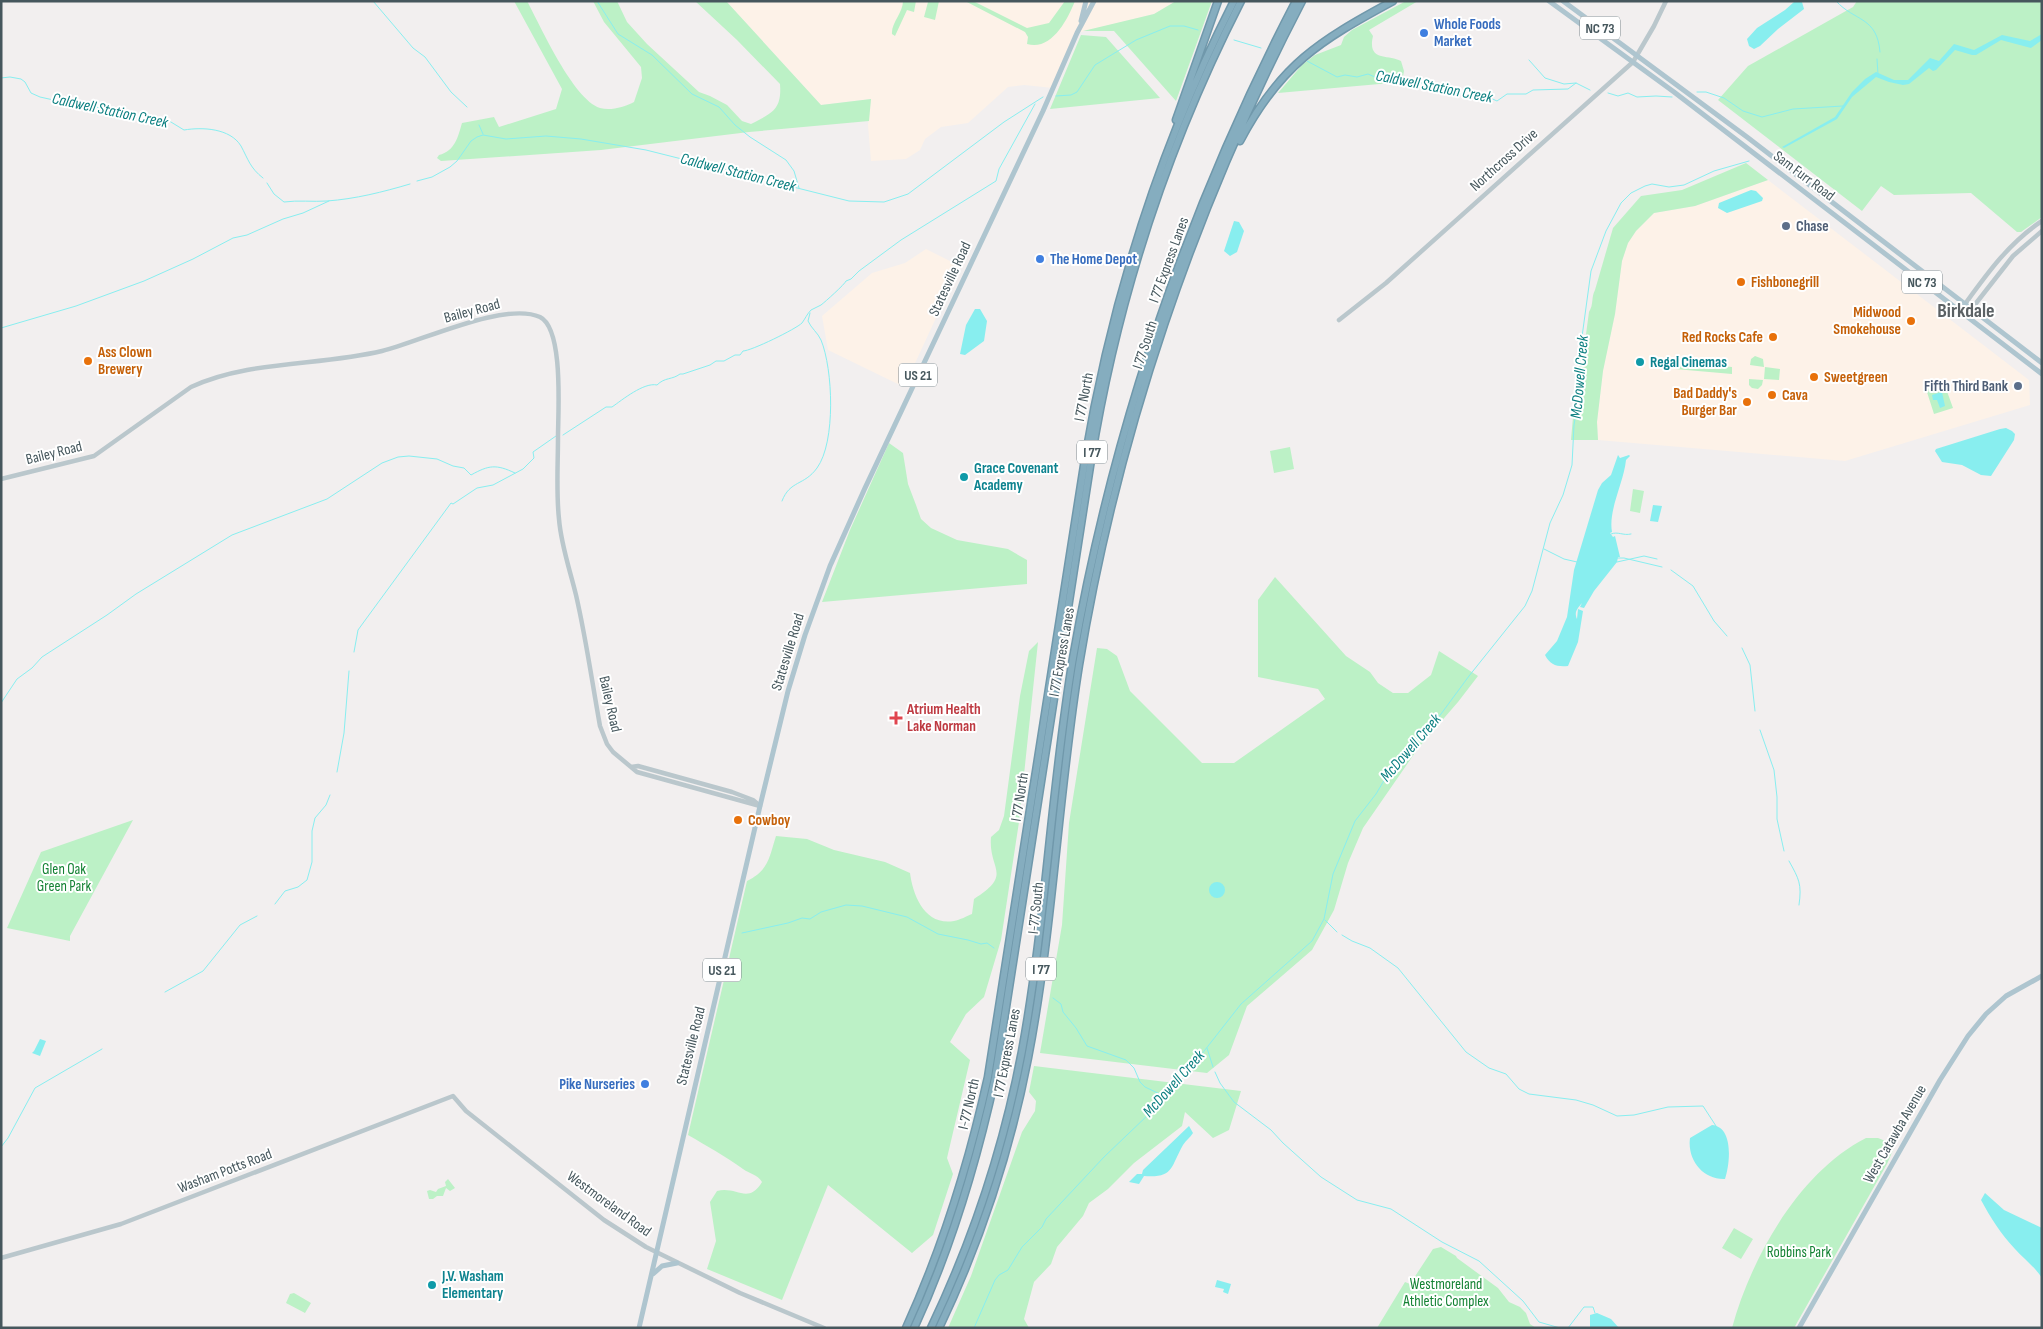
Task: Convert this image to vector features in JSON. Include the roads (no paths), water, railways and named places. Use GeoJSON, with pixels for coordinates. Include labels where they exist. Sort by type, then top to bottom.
{"type":"FeatureCollection","features":[{"type":"Feature","properties":{"kind":"highway"},"geometry":{"type":"LineString","coordinates":[[1162,165],[1182,101],[1218,1]]}},
{"type":"Feature","properties":{"kind":"highway","name":"I 77 North"},"geometry":{"type":"LineString","coordinates":[[1020,876],[1098,390],[1125,276],[1162,165],[1197,79],[1234,1]]}},
{"type":"Feature","properties":{"kind":"highway","name":"I 77 Express Lanes"},"geometry":{"type":"LineString","coordinates":[[914,1328],[951,1236],[979,1146],[997,1063],[1089,468],[1115,338],[1140,248],[1170,160],[1205,74],[1241,1]]}},
{"type":"Feature","properties":{"kind":"highway","name":"I 77 Express Lanes"},"geometry":{"type":"LineString","coordinates":[[931,1328],[954,1278],[979,1213],[1000,1146],[1018,1069],[1031,992],[1059,751],[1073,658],[1105,505],[1129,414],[1148,354],[1191,236],[1223,156],[1265,63],[1296,1]]}},
{"type":"Feature","properties":{"kind":"highway","name":"I 77 South"},"geometry":{"type":"LineString","coordinates":[[1092,598],[1116,491],[1145,386],[1182,274],[1219,179],[1257,93],[1302,1]]}},
{"type":"Feature","properties":{"kind":"highway"},"geometry":{"type":"LineString","coordinates":[[1219,179],[1251,120],[1286,72],[1324,40],[1392,1]]}},
{"type":"Feature","properties":{"kind":"highway"},"geometry":{"type":"LineString","coordinates":[[1073,658],[1092,598]]}},
{"type":"Feature","properties":{"kind":"highway","name":"I-77 South"},"geometry":{"type":"LineString","coordinates":[[939,1328],[966,1266],[985,1215],[1006,1148],[1024,1078],[1038,993],[1070,721],[1092,598]]}},
{"type":"Feature","properties":{"kind":"highway"},"geometry":{"type":"LineString","coordinates":[[1020,876],[1022,888],[1020,923]]}},
{"type":"Feature","properties":{"kind":"highway","name":"I-77 North"},"geometry":{"type":"LineString","coordinates":[[906,1328],[939,1248],[972,1144],[992,1054],[1020,876]]}},
{"type":"Feature","properties":{"kind":"main road","name":"Statesville Road"},"geometry":{"type":"LineString","coordinates":[[1081,24],[1086,1]]}},
{"type":"Feature","properties":{"kind":"main road","name":"Statesville Road"},"geometry":{"type":"LineString","coordinates":[[639,1328],[760,806],[793,673],[817,599],[832,561],[1043,111],[1081,24],[1094,1]]}},
{"type":"Feature","properties":{"kind":"main road","name":"Sam Furr Road"},"geometry":{"type":"LineString","coordinates":[[1549,1],[1633,62],[2042,374]]}},
{"type":"Feature","properties":{"kind":"main road","name":"Sam Furr Road"},"geometry":{"type":"LineString","coordinates":[[1563,1],[1747,137],[2042,363]]}},
{"type":"Feature","properties":{"kind":"main road","name":"West Catawba Avenue"},"geometry":{"type":"LineString","coordinates":[[1798,1328],[1940,1080],[1968,1036],[1996,1005],[2018,988],[2042,976]]}},
{"type":"Feature","properties":{"kind":"main road"},"geometry":{"type":"LineString","coordinates":[[651,1277],[662,1266],[677,1263]]}},
{"type":"Feature","properties":{"kind":"street","name":"Northcross Drive"},"geometry":{"type":"LineString","coordinates":[[1339,320],[1386,283],[1633,62],[1666,1]]}},
{"type":"Feature","properties":{"kind":"street"},"geometry":{"type":"LineString","coordinates":[[1960,311],[2010,247],[2042,221]]}},
{"type":"Feature","properties":{"kind":"street"},"geometry":{"type":"LineString","coordinates":[[1966,316],[2013,256],[2042,231]]}},
{"type":"Feature","properties":{"kind":"street","name":"Bailey Road"},"geometry":{"type":"LineString","coordinates":[[1,479],[94,456],[185,391],[206,380],[293,363],[367,355],[506,314],[520,313],[538,316],[546,321],[551,329],[557,360],[558,518],[576,595],[600,726],[607,744],[618,758],[637,772],[760,806]]}},
{"type":"Feature","properties":{"kind":"street","name":"Westmoreland Road"},"geometry":{"type":"LineString","coordinates":[[453,1096],[466,1111],[604,1220],[677,1263],[761,1302],[824,1328]]}},
{"type":"Feature","properties":{"kind":"street","name":"Washam Potts Road"},"geometry":{"type":"LineString","coordinates":[[1,1258],[122,1224],[453,1096]]}},
{"type":"Feature","properties":{"kind":"water"},"geometry":{"type":"Polygon","coordinates":[[[1794,2],[1802,2],[1804,9],[1760,46],[1754,49],[1749,46],[1747,39],[1757,28],[1794,2]]]}},
{"type":"Feature","properties":{"kind":"water"},"geometry":{"type":"Polygon","coordinates":[[[2042,34],[2042,40],[2031,48],[2001,40],[1976,55],[1955,50],[1936,70],[1933,71],[1929,68],[1909,84],[1903,85],[1876,77],[1852,97],[1837,119],[1784,148],[1782,147],[1835,117],[1852,92],[1865,79],[1876,72],[1894,80],[1908,80],[1930,58],[1939,61],[1954,44],[1974,50],[2002,35],[2030,41],[2042,34]]]}},
{"type":"Feature","properties":{"kind":"water"},"geometry":{"type":"Polygon","coordinates":[[[1751,190],[1756,191],[1763,198],[1762,201],[1727,213],[1718,208],[1719,203],[1751,190]]]}},
{"type":"Feature","properties":{"kind":"water"},"geometry":{"type":"Polygon","coordinates":[[[1234,221],[1239,222],[1244,231],[1237,252],[1230,256],[1224,251],[1234,221]]]}},
{"type":"Feature","properties":{"kind":"water"},"geometry":{"type":"Polygon","coordinates":[[[975,309],[980,309],[987,321],[984,341],[965,355],[960,354],[966,325],[975,309]]]}},
{"type":"Feature","properties":{"kind":"water"},"geometry":{"type":"Polygon","coordinates":[[[1942,392],[1945,406],[1940,408],[1937,400],[1933,400],[1932,395],[1942,392]]]}},
{"type":"Feature","properties":{"kind":"water"},"geometry":{"type":"Polygon","coordinates":[[[2006,428],[2015,434],[2014,440],[1991,476],[1981,475],[1962,465],[1942,462],[1935,451],[1936,449],[2006,428]]]}},
{"type":"Feature","properties":{"kind":"water"},"geometry":{"type":"Polygon","coordinates":[[[1618,455],[1620,458],[1630,456],[1626,460],[1614,505],[1611,523],[1612,532],[1610,533],[1613,537],[1615,536],[1620,557],[1618,557],[1617,562],[1594,591],[1584,608],[1580,607],[1582,603],[1577,609],[1577,619],[1578,609],[1583,611],[1578,642],[1568,666],[1557,666],[1549,661],[1545,655],[1557,641],[1567,617],[1574,570],[1598,490],[1602,483],[1611,475],[1618,455]]]}},
{"type":"Feature","properties":{"kind":"water"},"geometry":{"type":"Polygon","coordinates":[[[1653,505],[1662,506],[1658,522],[1650,521],[1653,505]]]}},
{"type":"Feature","properties":{"kind":"water"},"geometry":{"type":"Polygon","coordinates":[[[1217,882],[1223,884],[1225,890],[1223,896],[1217,898],[1211,896],[1209,890],[1211,884],[1217,882]]]}},
{"type":"Feature","properties":{"kind":"water"},"geometry":{"type":"Polygon","coordinates":[[[40,1039],[46,1041],[40,1056],[32,1053],[40,1039]]]}},
{"type":"Feature","properties":{"kind":"water"},"geometry":{"type":"Polygon","coordinates":[[[1712,1125],[1719,1127],[1724,1132],[1729,1147],[1725,1179],[1710,1176],[1703,1172],[1691,1154],[1690,1138],[1712,1125]]]}},
{"type":"Feature","properties":{"kind":"water"},"geometry":{"type":"Polygon","coordinates":[[[1189,1126],[1193,1133],[1183,1145],[1170,1170],[1161,1175],[1144,1176],[1139,1184],[1129,1182],[1137,1174],[1142,1174],[1143,1170],[1189,1126]]]}},
{"type":"Feature","properties":{"kind":"water"},"geometry":{"type":"Polygon","coordinates":[[[1985,1193],[2004,1210],[2042,1228],[2042,1278],[2018,1253],[1996,1225],[1981,1200],[1985,1193]]]}},
{"type":"Feature","properties":{"kind":"water"},"geometry":{"type":"Polygon","coordinates":[[[1217,1280],[1231,1284],[1228,1294],[1223,1292],[1224,1289],[1215,1287],[1217,1280]]]}},
{"type":"Feature","properties":{"kind":"water"},"geometry":{"type":"Polygon","coordinates":[[[1597,1313],[1611,1319],[1619,1328],[1590,1328],[1590,1315],[1597,1313]]]}},
{"type":"Feature","properties":{"kind":"waterway"},"geometry":{"type":"LineString","coordinates":[[373,1],[413,48],[425,57],[451,92],[467,107]]}},
{"type":"Feature","properties":{"kind":"waterway"},"geometry":{"type":"LineString","coordinates":[[597,1],[618,34],[652,55],[692,94],[719,107],[735,125],[750,137],[786,160],[794,171],[799,188]]}},
{"type":"Feature","properties":{"kind":"waterway"},"geometry":{"type":"LineString","coordinates":[[1836,1],[1870,26],[1875,32],[1880,52]]}},
{"type":"Feature","properties":{"kind":"waterway","name":"Caldwell Station Creek"},"geometry":{"type":"LineString","coordinates":[[1056,96],[1071,95],[1077,92],[1095,65],[1136,40],[1170,26],[1184,26],[1198,30]]}},
{"type":"Feature","properties":{"kind":"waterway","name":"Caldwell Station Creek"},"geometry":{"type":"LineString","coordinates":[[1234,40],[1261,48]]}},
{"type":"Feature","properties":{"kind":"waterway"},"geometry":{"type":"LineString","coordinates":[[1877,59],[1878,74]]}},
{"type":"Feature","properties":{"kind":"waterway"},"geometry":{"type":"LineString","coordinates":[[1529,60],[1545,78],[1564,84],[1576,83]]}},
{"type":"Feature","properties":{"kind":"waterway","name":"Caldwell Station Creek"},"geometry":{"type":"LineString","coordinates":[[1307,61],[1337,77],[1345,75],[1357,77],[1368,74],[1375,77],[1413,80],[1440,89],[1481,98],[1488,97],[1497,101],[1507,94],[1526,94],[1533,90],[1568,89],[1576,83],[1590,90]]}},
{"type":"Feature","properties":{"kind":"waterway","name":"Caldwell Station Creek"},"geometry":{"type":"LineString","coordinates":[[1,78],[21,79],[25,82],[31,93],[40,97],[85,107],[109,108],[149,122],[166,119],[184,130],[207,129],[223,132],[236,140],[252,167],[263,178]]}},
{"type":"Feature","properties":{"kind":"waterway","name":"Caldwell Station Creek"},"geometry":{"type":"LineString","coordinates":[[1697,92],[1706,92],[1724,98],[1743,111],[1762,117],[1793,109],[1843,106]]}},
{"type":"Feature","properties":{"kind":"waterway","name":"Caldwell Station Creek"},"geometry":{"type":"LineString","coordinates":[[1608,93],[1618,96],[1628,93],[1637,97],[1672,97]]}},
{"type":"Feature","properties":{"kind":"waterway","name":"Caldwell Station Creek"},"geometry":{"type":"LineString","coordinates":[[417,181],[432,177],[450,167],[457,161],[471,141],[477,137],[483,135],[506,139],[546,136],[581,139],[646,150],[849,201],[884,202],[908,194],[1004,122],[1043,97]]}},
{"type":"Feature","properties":{"kind":"waterway"},"geometry":{"type":"LineString","coordinates":[[563,435],[606,407],[612,407],[646,386],[657,385],[680,374],[710,365],[716,361],[724,361],[735,355],[740,355],[743,351],[764,344],[798,326],[811,310],[821,305],[846,281],[901,240],[996,181],[999,169],[1035,104]]}},
{"type":"Feature","properties":{"kind":"waterway"},"geometry":{"type":"LineString","coordinates":[[479,125],[483,134]]}},
{"type":"Feature","properties":{"kind":"waterway","name":"McDowell Creek"},"geometry":{"type":"LineString","coordinates":[[974,1328],[995,1280],[999,1275],[1008,1270],[1022,1247],[1042,1227],[1046,1219],[1104,1157],[1172,1092],[1241,1004],[1312,941],[1324,919],[1333,874],[1355,821],[1376,794],[1395,762],[1411,743],[1428,729],[1441,714],[1525,606],[1532,591],[1550,523],[1563,495],[1572,465],[1574,425],[1581,385],[1581,344],[1591,271],[1606,231],[1621,203],[1631,193],[1645,186],[1652,184],[1669,187],[1684,185],[1714,171],[1749,161]]}},
{"type":"Feature","properties":{"kind":"waterway","name":"Caldwell Station Creek"},"geometry":{"type":"LineString","coordinates":[[267,183],[274,194],[284,202],[348,199],[410,184]]}},
{"type":"Feature","properties":{"kind":"waterway"},"geometry":{"type":"LineString","coordinates":[[1,328],[76,306],[144,281],[193,259],[233,238],[247,235],[329,201]]}},
{"type":"Feature","properties":{"kind":"waterway"},"geometry":{"type":"LineString","coordinates":[[782,501],[785,494],[793,486],[807,478],[817,468],[823,456],[830,424],[831,405],[828,369],[821,340],[808,321],[810,313]]}},
{"type":"Feature","properties":{"kind":"waterway"},"geometry":{"type":"LineString","coordinates":[[354,652],[358,630],[451,503],[453,504],[477,488],[493,485],[523,469],[534,458],[533,452],[556,436]]}},
{"type":"Feature","properties":{"kind":"waterway"},"geometry":{"type":"LineString","coordinates":[[1,703],[17,679],[32,668],[42,657],[136,594],[232,535],[327,499],[382,463],[398,457],[409,456],[437,459],[453,466],[464,468],[471,475],[483,469],[493,467],[503,468],[515,473]]}},
{"type":"Feature","properties":{"kind":"waterway"},"geometry":{"type":"LineString","coordinates":[[1611,534],[1631,534]]}},
{"type":"Feature","properties":{"kind":"waterway"},"geometry":{"type":"LineString","coordinates":[[1544,549],[1564,559],[1577,562]]}},
{"type":"Feature","properties":{"kind":"waterway"},"geometry":{"type":"LineString","coordinates":[[1617,562],[1644,556],[1657,559]]}},
{"type":"Feature","properties":{"kind":"waterway"},"geometry":{"type":"LineString","coordinates":[[1617,558],[1662,567]]}},
{"type":"Feature","properties":{"kind":"waterway"},"geometry":{"type":"LineString","coordinates":[[1671,570],[1693,586],[1714,621],[1727,636]]}},
{"type":"Feature","properties":{"kind":"waterway"},"geometry":{"type":"LineString","coordinates":[[1742,648],[1750,665],[1755,711]]}},
{"type":"Feature","properties":{"kind":"waterway"},"geometry":{"type":"LineString","coordinates":[[337,772],[344,733],[349,671]]}},
{"type":"Feature","properties":{"kind":"waterway"},"geometry":{"type":"LineString","coordinates":[[1760,730],[1774,770],[1777,819],[1784,851]]}},
{"type":"Feature","properties":{"kind":"waterway"},"geometry":{"type":"LineString","coordinates":[[275,904],[285,891],[298,887],[307,880],[312,862],[312,831],[315,818],[326,805],[330,795]]}},
{"type":"Feature","properties":{"kind":"waterway"},"geometry":{"type":"LineString","coordinates":[[1789,861],[1799,882],[1799,905]]}},
{"type":"Feature","properties":{"kind":"waterway"},"geometry":{"type":"LineString","coordinates":[[742,933],[802,918],[810,919],[821,912],[846,905],[862,906],[907,917],[938,934],[981,944],[987,943],[994,948]]}},
{"type":"Feature","properties":{"kind":"waterway"},"geometry":{"type":"LineString","coordinates":[[165,992],[203,971],[240,925],[257,916]]}},
{"type":"Feature","properties":{"kind":"waterway"},"geometry":{"type":"LineString","coordinates":[[1325,920],[1337,932]]}},
{"type":"Feature","properties":{"kind":"waterway"},"geometry":{"type":"LineString","coordinates":[[1342,935],[1370,948],[1398,968],[1466,1052],[1489,1068],[1506,1074],[1519,1089],[1529,1094],[1576,1100],[1593,1105],[1617,1116],[1634,1115],[1668,1107],[1703,1106],[1716,1126]]}},
{"type":"Feature","properties":{"kind":"waterway"},"geometry":{"type":"LineString","coordinates":[[1053,998],[1061,1004],[1063,1012],[1087,1046],[1126,1060],[1134,1068],[1140,1082],[1145,1087],[1166,1097]]}},
{"type":"Feature","properties":{"kind":"waterway"},"geometry":{"type":"LineString","coordinates":[[1207,1048],[1213,1067]]}},
{"type":"Feature","properties":{"kind":"waterway"},"geometry":{"type":"LineString","coordinates":[[1,1147],[8,1138],[35,1088],[102,1049]]}},
{"type":"Feature","properties":{"kind":"waterway"},"geometry":{"type":"LineString","coordinates":[[1215,1072],[1220,1083],[1234,1102],[1271,1130],[1321,1177],[1357,1200],[1391,1209],[1442,1242],[1479,1261],[1523,1301],[1539,1322],[1560,1328]]}},
{"type":"Feature","properties":{"kind":"waterway"},"geometry":{"type":"LineString","coordinates":[[1568,1328],[1584,1307],[1593,1307],[1595,1313]]}},
{"type":"Feature","properties":{"kind":"place","name":"Whole Foods Market"},"geometry":{"type":"Point","coordinates":[1424,33]}},
{"type":"Feature","properties":{"kind":"place","name":"Chase"},"geometry":{"type":"Point","coordinates":[1786,226]}},
{"type":"Feature","properties":{"kind":"place","name":"The Home Depot"},"geometry":{"type":"Point","coordinates":[1040,259]}},
{"type":"Feature","properties":{"kind":"place","name":"Fishbonegrill"},"geometry":{"type":"Point","coordinates":[1741,282]}},
{"type":"Feature","properties":{"kind":"place","name":"Midwood Smokehouse"},"geometry":{"type":"Point","coordinates":[1911,321]}},
{"type":"Feature","properties":{"kind":"place","name":"Red Rocks Cafe"},"geometry":{"type":"Point","coordinates":[1773,337]}},
{"type":"Feature","properties":{"kind":"place","name":"Ass Clown Brewery"},"geometry":{"type":"Point","coordinates":[88,361]}},
{"type":"Feature","properties":{"kind":"place","name":"Regal Cinemas"},"geometry":{"type":"Point","coordinates":[1640,362]}},
{"type":"Feature","properties":{"kind":"place","name":"Sweetgreen"},"geometry":{"type":"Point","coordinates":[1814,377]}},
{"type":"Feature","properties":{"kind":"place","name":"Fifth Third Bank"},"geometry":{"type":"Point","coordinates":[2018,386]}},
{"type":"Feature","properties":{"kind":"place","name":"Cava"},"geometry":{"type":"Point","coordinates":[1772,395]}},
{"type":"Feature","properties":{"kind":"place","name":"Bad Daddy's Burger Bar"},"geometry":{"type":"Point","coordinates":[1747,402]}},
{"type":"Feature","properties":{"kind":"place","name":"Grace Covenant Academy"},"geometry":{"type":"Point","coordinates":[964,477]}},
{"type":"Feature","properties":{"kind":"place","name":"Atrium Health Lake Norman"},"geometry":{"type":"Point","coordinates":[896,718]}},
{"type":"Feature","properties":{"kind":"place","name":"Cowboy"},"geometry":{"type":"Point","coordinates":[738,820]}},
{"type":"Feature","properties":{"kind":"place","name":"Pike Nurseries"},"geometry":{"type":"Point","coordinates":[645,1084]}},
{"type":"Feature","properties":{"kind":"place","name":"J.V. Washam Elementary"},"geometry":{"type":"Point","coordinates":[432,1285]}},
{"type":"Feature","properties":{"kind":"district","name":"Birkdale"},"geometry":{"type":"Point","coordinates":[1966,311]}},
{"type":"Feature","properties":{"kind":"park label","name":"Glen Oak Green Park"},"geometry":{"type":"Point","coordinates":[64,878]}},
{"type":"Feature","properties":{"kind":"park label","name":"Robbins Park"},"geometry":{"type":"Point","coordinates":[1799,1252]}},
{"type":"Feature","properties":{"kind":"park label","name":"Westmoreland Athletic Complex"},"geometry":{"type":"Point","coordinates":[1446,1292]}}]}
